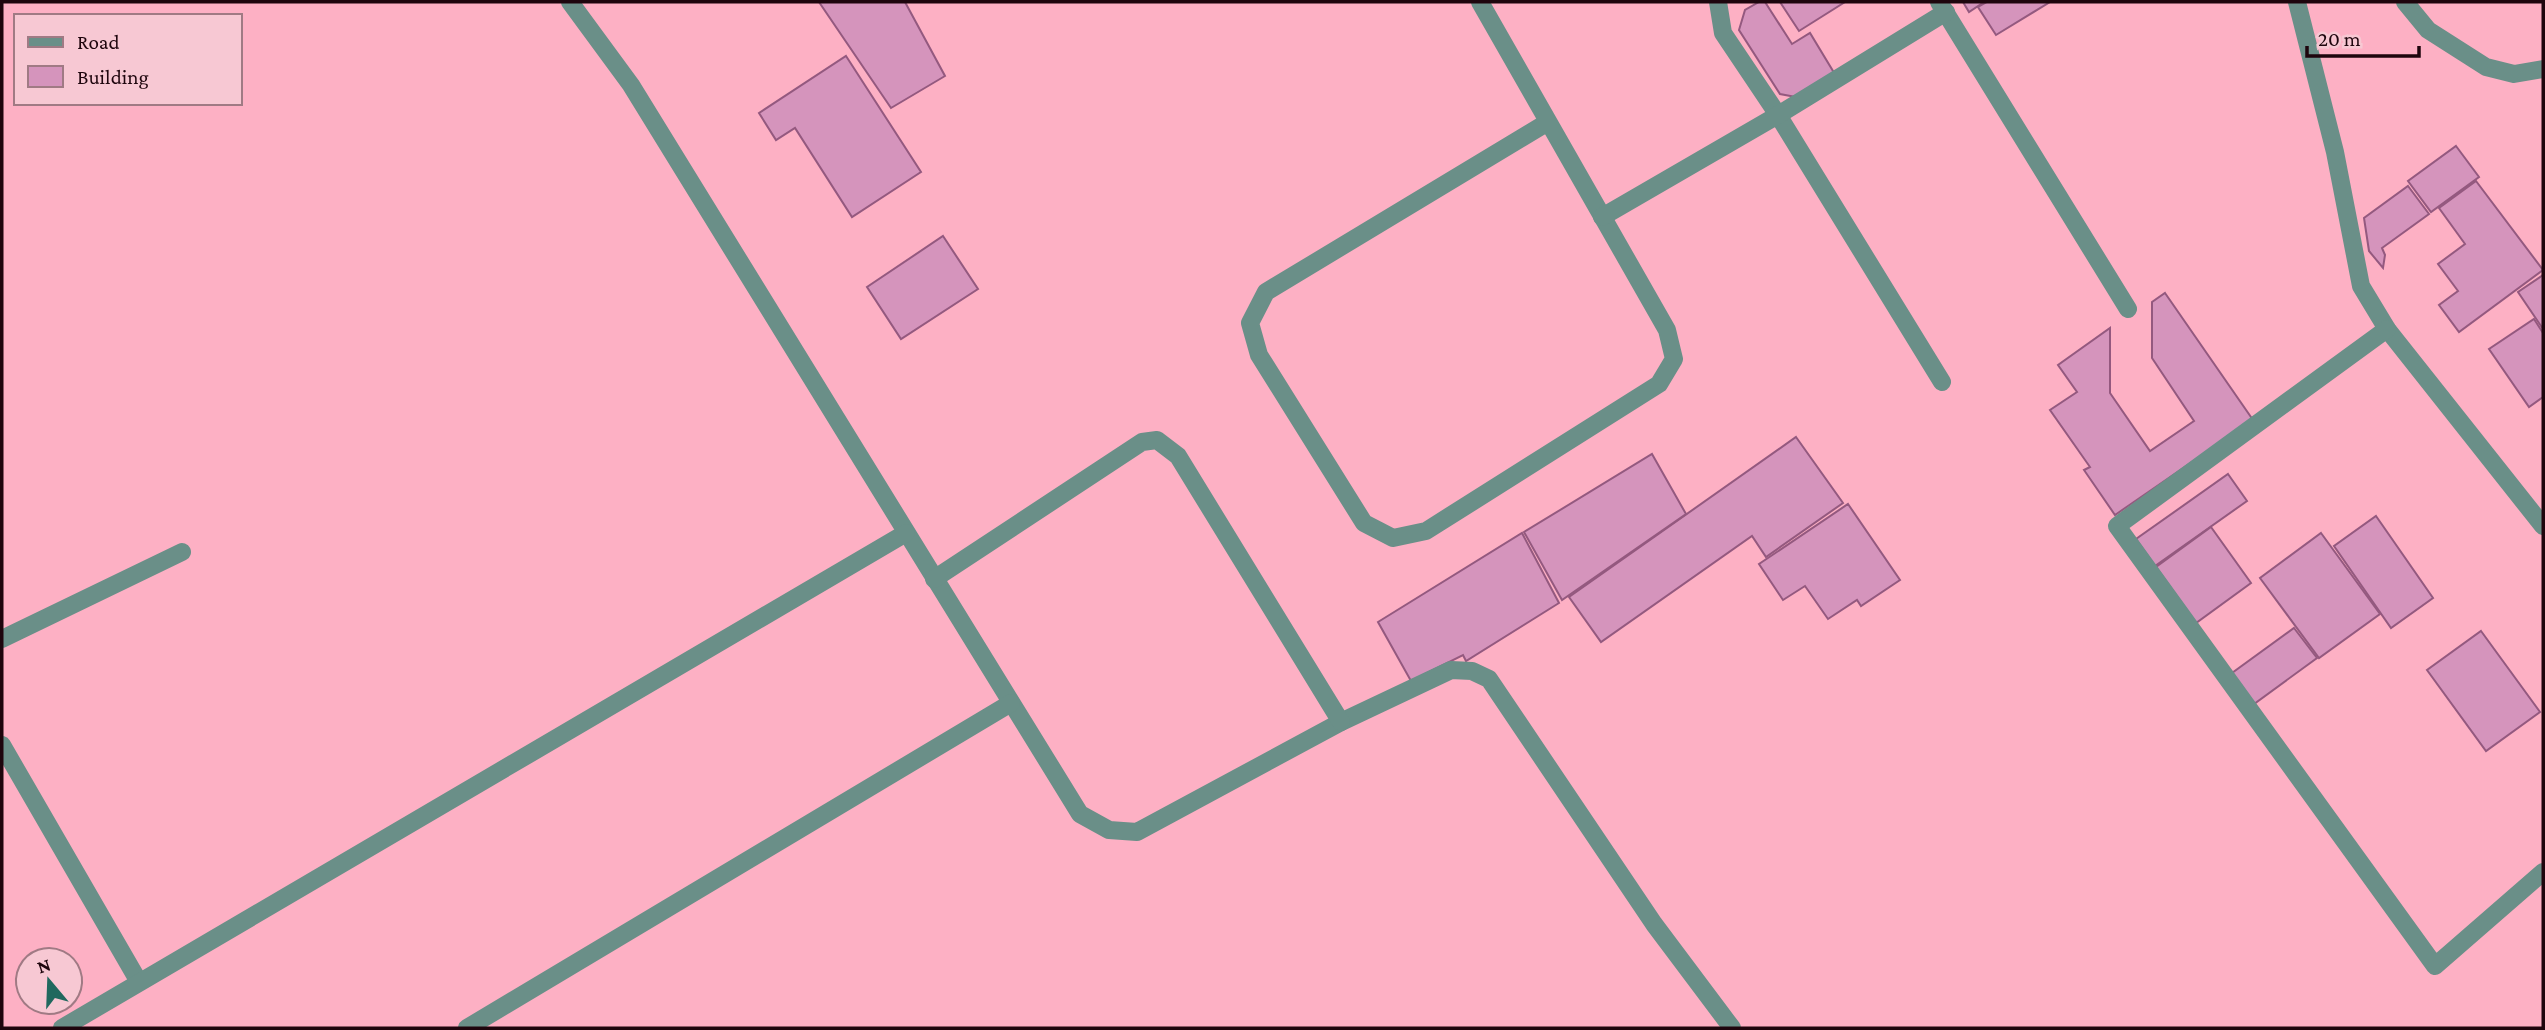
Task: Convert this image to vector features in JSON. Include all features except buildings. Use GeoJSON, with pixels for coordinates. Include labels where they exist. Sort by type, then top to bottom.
{"type":"FeatureCollection","features":[{"type":"Feature","properties":{"kind":"street"},"geometry":{"type":"LineString","coordinates":[[570,2],[631,85],[1080,814],[1109,830],[1136,832],[1341,722],[1451,670],[1472,671],[1489,679],[1654,924],[1732,1028]]}},
{"type":"Feature","properties":{"kind":"street"},"geometry":{"type":"LineString","coordinates":[[1480,2],[1667,330],[1674,359],[1659,384],[1426,531],[1393,538],[1364,523],[1259,355],[1250,323],[1266,292],[1548,122]]}},
{"type":"Feature","properties":{"kind":"street"},"geometry":{"type":"LineString","coordinates":[[1718,2],[1723,33],[1778,115],[1942,382]]}},
{"type":"Feature","properties":{"kind":"street"},"geometry":{"type":"LineString","coordinates":[[2297,2],[2334,152],[2361,286],[2387,329],[2543,526]]}},
{"type":"Feature","properties":{"kind":"street"},"geometry":{"type":"LineString","coordinates":[[2405,2],[2428,30],[2486,67],[2514,74],[2543,69]]}},
{"type":"Feature","properties":{"kind":"street"},"geometry":{"type":"LineString","coordinates":[[1602,217],[1778,115],[1942,7],[2128,309]]}},
{"type":"Feature","properties":{"kind":"street"},"geometry":{"type":"LineString","coordinates":[[2387,329],[2117,526],[2435,966],[2543,872]]}},
{"type":"Feature","properties":{"kind":"street"},"geometry":{"type":"LineString","coordinates":[[934,579],[1142,442],[1157,440],[1178,456],[1341,722]]}},
{"type":"Feature","properties":{"kind":"street"},"geometry":{"type":"LineString","coordinates":[[62,1028],[906,533]]}},
{"type":"Feature","properties":{"kind":"street"},"geometry":{"type":"LineString","coordinates":[[2,639],[182,552]]}},
{"type":"Feature","properties":{"kind":"street"},"geometry":{"type":"LineString","coordinates":[[467,1028],[1011,703]]}},
{"type":"Feature","properties":{"kind":"street"},"geometry":{"type":"LineString","coordinates":[[2,745],[139,982]]}}]}
